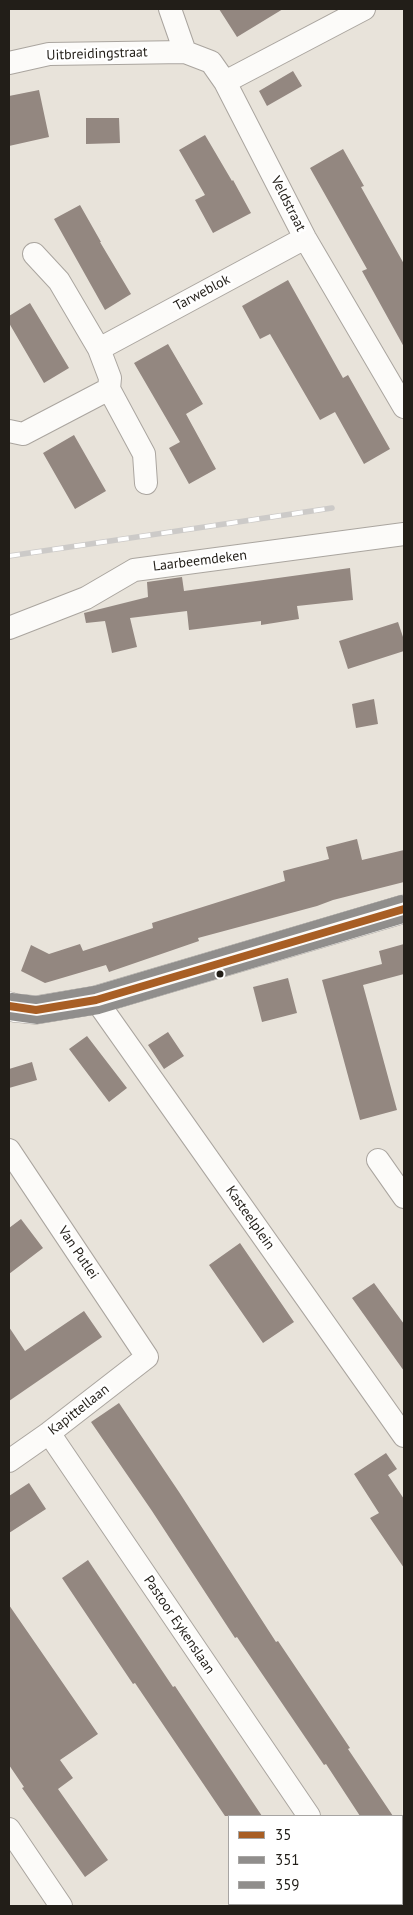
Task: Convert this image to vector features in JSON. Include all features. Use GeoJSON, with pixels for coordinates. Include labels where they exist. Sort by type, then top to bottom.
{"type":"FeatureCollection","features":[{"type":"Feature","properties":{"kind":"street"},"geometry":{"type":"LineString","coordinates":[[170,9],[185,52]]}},
{"type":"Feature","properties":{"kind":"street"},"geometry":{"type":"LineString","coordinates":[[225,82],[364,9]]}},
{"type":"Feature","properties":{"kind":"street","name":"Uitbreidingstraat"},"geometry":{"type":"LineString","coordinates":[[9,63],[49,54],[185,52]]}},
{"type":"Feature","properties":{"kind":"street","name":"Veldstraat"},"geometry":{"type":"LineString","coordinates":[[185,52],[211,62],[225,82],[305,238],[404,407]]}},
{"type":"Feature","properties":{"kind":"street","name":"Tarweblok"},"geometry":{"type":"LineString","coordinates":[[99,349],[305,238]]}},
{"type":"Feature","properties":{"kind":"street"},"geometry":{"type":"LineString","coordinates":[[34,254],[59,281],[99,349],[110,378],[109,390],[144,454],[146,483]]}},
{"type":"Feature","properties":{"kind":"street"},"geometry":{"type":"LineString","coordinates":[[9,431],[23,434],[109,390]]}},
{"type":"Feature","properties":{"kind":"street","name":"Laarbeemdeken"},"geometry":{"type":"LineString","coordinates":[[9,628],[86,598],[134,570],[404,534]]}},
{"type":"Feature","properties":{"kind":"street"},"geometry":{"type":"LineString","coordinates":[[9,1006],[36,1010],[96,1000],[404,909]]}},
{"type":"Feature","properties":{"kind":"street","name":"Kasteelplein"},"geometry":{"type":"LineString","coordinates":[[96,1000],[404,1436]]}},
{"type":"Feature","properties":{"kind":"street","name":"Van Putlei"},"geometry":{"type":"LineString","coordinates":[[9,1150],[147,1357]]}},
{"type":"Feature","properties":{"kind":"street"},"geometry":{"type":"LineString","coordinates":[[378,1160],[404,1197]]}},
{"type":"Feature","properties":{"kind":"street","name":"Kapittellaan"},"geometry":{"type":"LineString","coordinates":[[9,1461],[49,1433],[147,1357]]}},
{"type":"Feature","properties":{"kind":"street","name":"Pastoor Eykenslaan"},"geometry":{"type":"LineString","coordinates":[[49,1433],[308,1815]]}},
{"type":"Feature","properties":{"kind":"street"},"geometry":{"type":"LineString","coordinates":[[9,1829],[62,1906]]}},
{"type":"Feature","properties":{"kind":"building"},"geometry":{"type":"Polygon","coordinates":[[[219,9],[283,9],[237,37],[219,9]]]}},
{"type":"Feature","properties":{"kind":"building"},"geometry":{"type":"Polygon","coordinates":[[[293,71],[302,86],[267,106],[259,91],[293,71]]]}},
{"type":"Feature","properties":{"kind":"building"},"geometry":{"type":"Polygon","coordinates":[[[39,90],[49,137],[9,146],[9,96],[39,90]]]}},
{"type":"Feature","properties":{"kind":"building"},"geometry":{"type":"Polygon","coordinates":[[[86,118],[119,118],[120,143],[86,144],[86,118]]]}},
{"type":"Feature","properties":{"kind":"building"},"geometry":{"type":"Polygon","coordinates":[[[205,135],[251,213],[213,233],[195,200],[205,195],[179,150],[205,135]]]}},
{"type":"Feature","properties":{"kind":"building"},"geometry":{"type":"Polygon","coordinates":[[[343,149],[364,186],[361,187],[404,264],[404,347],[362,271],[367,269],[310,168],[343,149]]]}},
{"type":"Feature","properties":{"kind":"building"},"geometry":{"type":"Polygon","coordinates":[[[80,205],[131,294],[105,310],[54,219],[80,205]]]}},
{"type":"Feature","properties":{"kind":"building"},"geometry":{"type":"Polygon","coordinates":[[[288,280],[343,378],[348,375],[390,449],[364,464],[335,412],[320,420],[270,334],[260,339],[242,306],[288,280]]]}},
{"type":"Feature","properties":{"kind":"building"},"geometry":{"type":"Polygon","coordinates":[[[30,303],[69,368],[44,383],[9,323],[9,316],[30,303]]]}},
{"type":"Feature","properties":{"kind":"building"},"geometry":{"type":"Polygon","coordinates":[[[168,344],[203,404],[186,414],[216,469],[189,484],[169,448],[180,442],[134,363],[168,344]]]}},
{"type":"Feature","properties":{"kind":"building"},"geometry":{"type":"Polygon","coordinates":[[[74,435],[106,491],[75,509],[43,453],[74,435]]]}},
{"type":"Feature","properties":{"kind":"building"},"geometry":{"type":"Polygon","coordinates":[[[350,568],[353,600],[297,606],[299,619],[261,625],[261,621],[189,630],[187,611],[130,618],[137,647],[112,653],[105,621],[86,623],[84,613],[148,597],[147,582],[182,577],[184,591],[350,568]]]}},
{"type":"Feature","properties":{"kind":"building"},"geometry":{"type":"Polygon","coordinates":[[[398,622],[404,640],[404,651],[348,669],[339,641],[398,622]]]}},
{"type":"Feature","properties":{"kind":"building"},"geometry":{"type":"Polygon","coordinates":[[[374,699],[378,724],[356,728],[352,704],[374,699]]]}},
{"type":"Feature","properties":{"kind":"building"},"geometry":{"type":"Polygon","coordinates":[[[357,839],[362,860],[404,850],[404,882],[198,938],[199,941],[109,972],[106,965],[45,983],[21,971],[31,945],[49,954],[80,944],[83,951],[153,928],[152,923],[285,881],[283,871],[329,859],[326,847],[357,839]]]}},
{"type":"Feature","properties":{"kind":"building"},"geometry":{"type":"Polygon","coordinates":[[[404,944],[404,974],[363,985],[397,1110],[360,1120],[322,980],[382,964],[379,951],[404,944]]]}},
{"type":"Feature","properties":{"kind":"building"},"geometry":{"type":"Polygon","coordinates":[[[288,978],[297,1013],[262,1022],[253,987],[288,978]]]}},
{"type":"Feature","properties":{"kind":"building"},"geometry":{"type":"Polygon","coordinates":[[[168,1032],[184,1056],[164,1069],[148,1045],[168,1032]]]}},
{"type":"Feature","properties":{"kind":"building"},"geometry":{"type":"Polygon","coordinates":[[[87,1036],[127,1088],[109,1102],[69,1049],[87,1036]]]}},
{"type":"Feature","properties":{"kind":"building"},"geometry":{"type":"Polygon","coordinates":[[[32,1062],[37,1080],[9,1088],[9,1069],[32,1062]]]}},
{"type":"Feature","properties":{"kind":"building"},"geometry":{"type":"Polygon","coordinates":[[[21,1219],[43,1248],[9,1274],[9,1228],[21,1219]]]}},
{"type":"Feature","properties":{"kind":"building"},"geometry":{"type":"Polygon","coordinates":[[[240,1243],[294,1322],[263,1343],[209,1265],[240,1243]]]}},
{"type":"Feature","properties":{"kind":"building"},"geometry":{"type":"Polygon","coordinates":[[[374,1283],[404,1324],[404,1371],[352,1298],[374,1283]]]}},
{"type":"Feature","properties":{"kind":"building"},"geometry":{"type":"Polygon","coordinates":[[[84,1311],[102,1337],[9,1401],[9,1327],[25,1351],[84,1311]]]}},
{"type":"Feature","properties":{"kind":"building"},"geometry":{"type":"Polygon","coordinates":[[[119,1403],[276,1642],[278,1641],[350,1748],[348,1749],[392,1815],[359,1815],[237,1637],[235,1638],[91,1422],[119,1403]]]}},
{"type":"Feature","properties":{"kind":"building"},"geometry":{"type":"Polygon","coordinates":[[[386,1453],[397,1469],[388,1475],[404,1499],[404,1568],[370,1518],[379,1513],[354,1474],[386,1453]]]}},
{"type":"Feature","properties":{"kind":"building"},"geometry":{"type":"Polygon","coordinates":[[[29,1483],[46,1509],[9,1533],[9,1496],[29,1483]]]}},
{"type":"Feature","properties":{"kind":"building"},"geometry":{"type":"Polygon","coordinates":[[[88,1560],[261,1815],[225,1816],[62,1578],[88,1560]]]}},
{"type":"Feature","properties":{"kind":"building"},"geometry":{"type":"Polygon","coordinates":[[[9,1605],[98,1734],[60,1760],[73,1778],[58,1789],[108,1860],[85,1877],[22,1788],[24,1787],[9,1765],[9,1605]]]}},
{"type":"Feature","properties":{"kind":"railway"},"geometry":{"type":"LineString","coordinates":[[9,556],[332,508]]}},
{"type":"Feature","properties":{"kind":"transit line","name":"359"},"geometry":{"type":"LineString","coordinates":[[12,997],[36,1000],[94,990],[401,899]]}},
{"type":"Feature","properties":{"kind":"transit line","name":"35"},"geometry":{"type":"LineString","coordinates":[[9,1006],[36,1010],[96,1000],[404,909]]}},
{"type":"Feature","properties":{"kind":"transit line","name":"351"},"geometry":{"type":"LineString","coordinates":[[9,1016],[37,1020],[99,1010],[404,919]]}}]}
